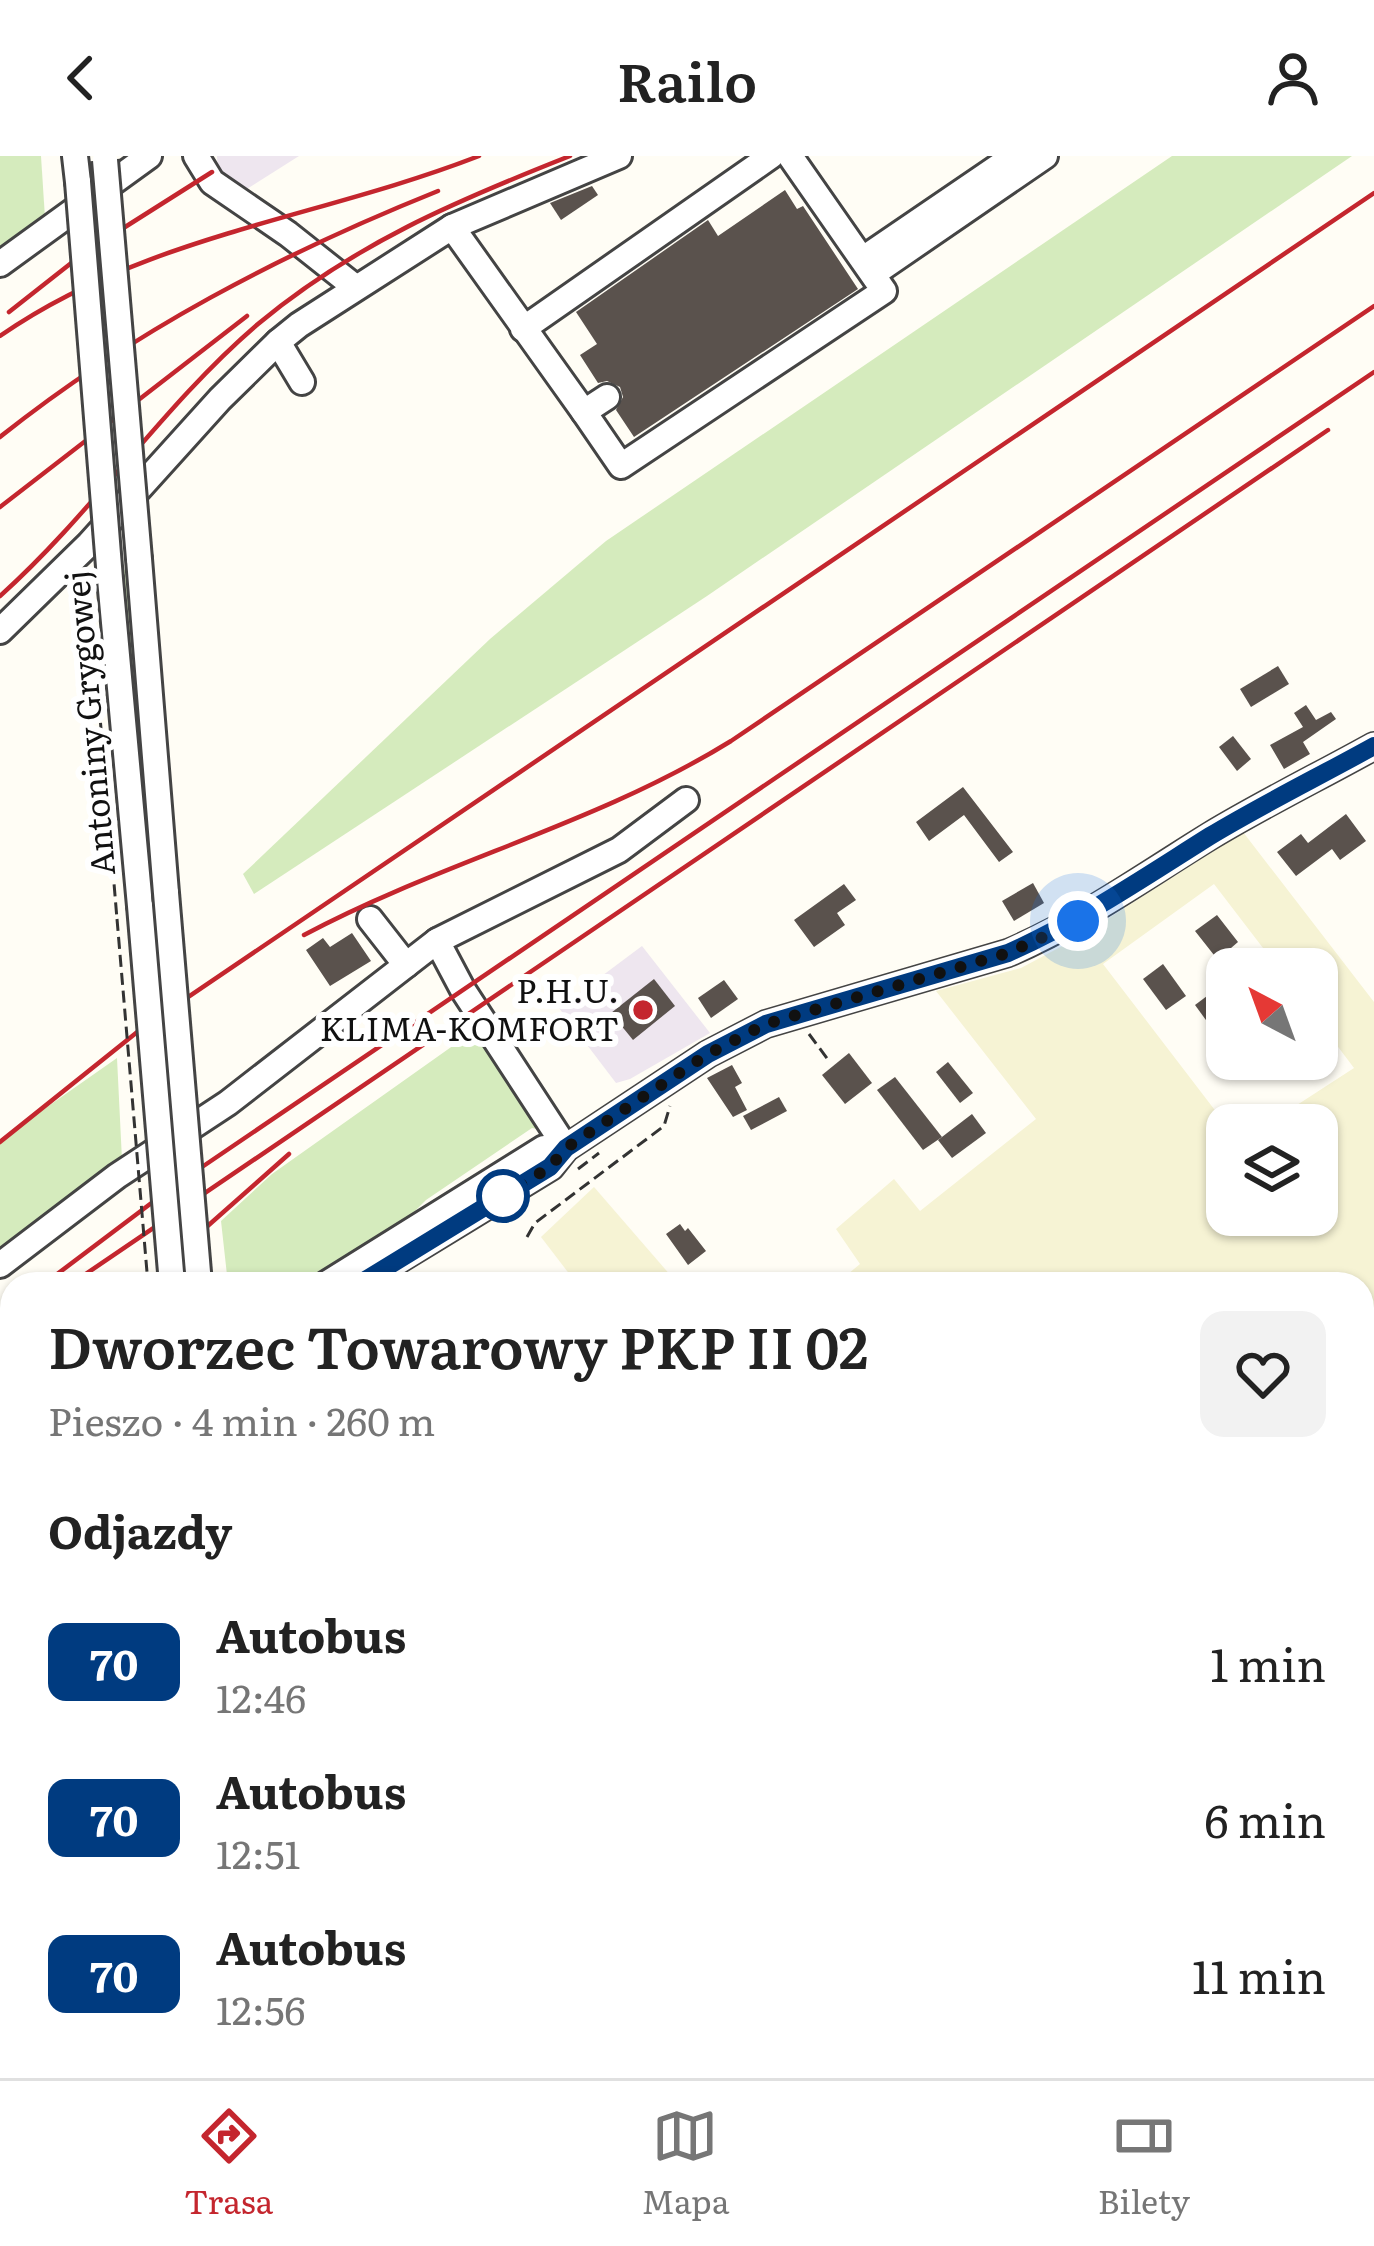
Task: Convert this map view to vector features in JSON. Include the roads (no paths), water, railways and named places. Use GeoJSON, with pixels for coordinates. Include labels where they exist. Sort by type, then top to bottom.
{"type":"FeatureCollection","features":[{"type":"Feature","properties":{"kind":"street"},"geometry":{"type":"LineString","coordinates":[[0,264],[149,156]]}},
{"type":"Feature","properties":{"kind":"street"},"geometry":{"type":"LineString","coordinates":[[196,156],[212,182],[355,287]]}},
{"type":"Feature","properties":{"kind":"street"},"geometry":{"type":"LineString","coordinates":[[0,631],[115,518],[220,399],[278,342],[452,227],[619,156]]}},
{"type":"Feature","properties":{"kind":"street"},"geometry":{"type":"LineString","coordinates":[[523,329],[771,156]]}},
{"type":"Feature","properties":{"kind":"street"},"geometry":{"type":"LineString","coordinates":[[452,227],[621,466],[884,291],[790,156]]}},
{"type":"Feature","properties":{"kind":"street"},"geometry":{"type":"LineString","coordinates":[[867,267],[1014,156]]}},
{"type":"Feature","properties":{"kind":"street"},"geometry":{"type":"LineString","coordinates":[[867,267],[1045,156]]}},
{"type":"Feature","properties":{"kind":"street","name":"Antoniny Grygowej"},"geometry":{"type":"LineString","coordinates":[[104,158],[198,1272]]}},
{"type":"Feature","properties":{"kind":"street","name":"Antoniny Grygowej"},"geometry":{"type":"LineString","coordinates":[[76,169],[171,1272]]}},
{"type":"Feature","properties":{"kind":"street"},"geometry":{"type":"LineString","coordinates":[[278,342],[302,382]]}},
{"type":"Feature","properties":{"kind":"street"},"geometry":{"type":"LineString","coordinates":[[584,412],[608,397]]}},
{"type":"Feature","properties":{"kind":"street"},"geometry":{"type":"LineString","coordinates":[[361,1272],[550,1167],[566,1148],[708,1054],[793,1014],[1008,953],[1035,941],[1078,921],[1213,835],[1374,746]]}},
{"type":"Feature","properties":{"kind":"street"},"geometry":{"type":"LineString","coordinates":[[0,1265],[102,1187],[228,1103],[436,941],[619,850],[686,800]]}},
{"type":"Feature","properties":{"kind":"street"},"geometry":{"type":"LineString","coordinates":[[370,919],[406,965]]}},
{"type":"Feature","properties":{"kind":"street"},"geometry":{"type":"LineString","coordinates":[[436,941],[566,1148]]}},
{"type":"Feature","properties":{"kind":"railway"},"geometry":{"type":"LineString","coordinates":[[0,336],[55,302],[172,251],[479,156]]}},
{"type":"Feature","properties":{"kind":"railway"},"geometry":{"type":"LineString","coordinates":[[0,596],[223,356],[294,296],[407,227],[570,156]]}},
{"type":"Feature","properties":{"kind":"railway"},"geometry":{"type":"LineString","coordinates":[[9,312],[84,253],[212,172]]}},
{"type":"Feature","properties":{"kind":"railway"},"geometry":{"type":"LineString","coordinates":[[0,437],[102,363],[210,298],[322,241],[438,191]]}},
{"type":"Feature","properties":{"kind":"railway"},"geometry":{"type":"LineString","coordinates":[[0,1142],[141,1029],[1374,193]]}},
{"type":"Feature","properties":{"kind":"railway"},"geometry":{"type":"LineString","coordinates":[[304,935],[411,885],[627,796],[731,741],[1374,306]]}},
{"type":"Feature","properties":{"kind":"railway"},"geometry":{"type":"LineString","coordinates":[[0,507],[247,316]]}},
{"type":"Feature","properties":{"kind":"railway"},"geometry":{"type":"LineString","coordinates":[[60,1272],[174,1186],[1374,372]]}},
{"type":"Feature","properties":{"kind":"railway"},"geometry":{"type":"LineString","coordinates":[[89,1272],[1328,430]]}},
{"type":"Feature","properties":{"kind":"railway"},"geometry":{"type":"LineString","coordinates":[[166,1272],[202,1231],[289,1154]]}},
{"type":"Feature","properties":{"kind":"place","name":"P.H.U. KLIMA-KOMFORT"},"geometry":{"type":"Point","coordinates":[643,1010]}}]}
